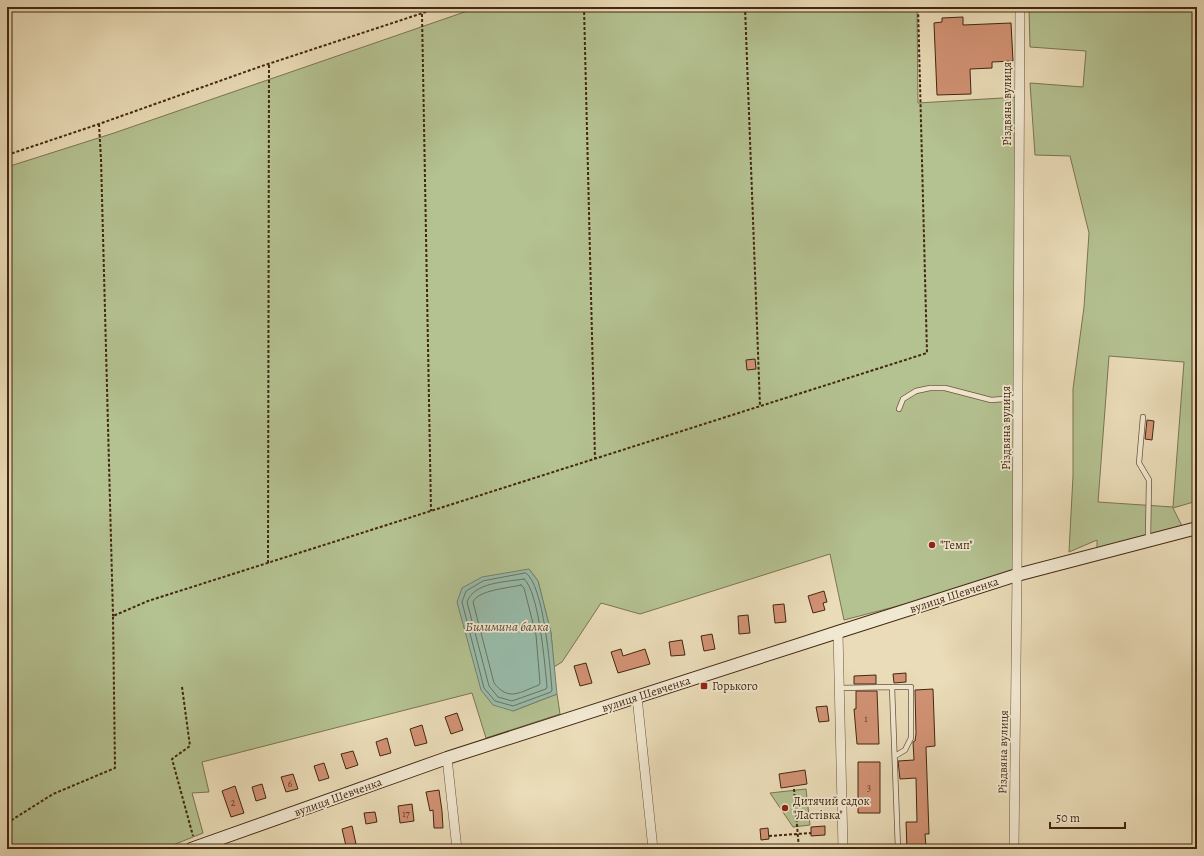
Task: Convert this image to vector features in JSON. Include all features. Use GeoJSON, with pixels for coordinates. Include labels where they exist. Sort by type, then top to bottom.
{"type":"FeatureCollection","features":[{"type":"Feature","properties":{"kind":"street","name":"Різдвяна вулиця"},"geometry":{"type":"LineString","coordinates":[[1014,849],[1018,575],[1020,7]]}},
{"type":"Feature","properties":{"kind":"street","name":"вулиця Шевченка"},"geometry":{"type":"LineString","coordinates":[[195,848],[447,758],[838,632],[1018,575],[1197,528]]}},
{"type":"Feature","properties":{"kind":"street"},"geometry":{"type":"LineString","coordinates":[[838,632],[843,849]]}},
{"type":"Feature","properties":{"kind":"street"},"geometry":{"type":"LineString","coordinates":[[637,697],[653,849]]}},
{"type":"Feature","properties":{"kind":"street"},"geometry":{"type":"LineString","coordinates":[[447,758],[457,849]]}},
{"type":"Feature","properties":{"kind":"lane"},"geometry":{"type":"LineString","coordinates":[[899,409],[903,399],[916,391],[930,388],[945,388],[991,400],[1018,398]]}},
{"type":"Feature","properties":{"kind":"lane"},"geometry":{"type":"LineString","coordinates":[[1143,417],[1139,463],[1149,480],[1148,540]]}},
{"type":"Feature","properties":{"kind":"lane"},"geometry":{"type":"LineString","coordinates":[[892,687],[898,849]]}},
{"type":"Feature","properties":{"kind":"lane"},"geometry":{"type":"LineString","coordinates":[[839,688],[911,687],[911,738],[906,750],[895,756]]}},
{"type":"Feature","properties":{"kind":"path"},"geometry":{"type":"LineString","coordinates":[[7,155],[269,64],[441,7]]}},
{"type":"Feature","properties":{"kind":"path"},"geometry":{"type":"LineString","coordinates":[[584,7],[595,459]]}},
{"type":"Feature","properties":{"kind":"path"},"geometry":{"type":"LineString","coordinates":[[745,7],[760,406]]}},
{"type":"Feature","properties":{"kind":"path"},"geometry":{"type":"LineString","coordinates":[[113,616],[148,601],[927,353],[918,7]]}},
{"type":"Feature","properties":{"kind":"path"},"geometry":{"type":"LineString","coordinates":[[422,14],[431,511]]}},
{"type":"Feature","properties":{"kind":"path"},"geometry":{"type":"LineString","coordinates":[[268,563],[269,64]]}},
{"type":"Feature","properties":{"kind":"path"},"geometry":{"type":"LineString","coordinates":[[7,823],[54,794],[115,768],[113,616],[102,159],[99,124]]}},
{"type":"Feature","properties":{"kind":"path"},"geometry":{"type":"LineString","coordinates":[[182,687],[190,746],[172,759],[195,848]]}},
{"type":"Feature","properties":{"kind":"path"},"geometry":{"type":"LineString","coordinates":[[794,789],[799,849]]}},
{"type":"Feature","properties":{"kind":"path"},"geometry":{"type":"LineString","coordinates":[[769,836],[811,833]]}},
{"type":"Feature","properties":{"kind":"shaded area"},"geometry":{"type":"Polygon","coordinates":[[[479,7],[947,7],[917,9],[918,103],[1019,97],[1017,575],[844,620],[830,554],[640,614],[601,603],[562,662],[554,667],[551,633],[538,581],[529,569],[513,711],[557,694],[560,714],[486,738],[472,693],[202,762],[209,792],[192,793],[203,833],[163,849],[7,849],[7,167],[114,133],[479,7]]]}},
{"type":"Feature","properties":{"kind":"shaded area"},"geometry":{"type":"Polygon","coordinates":[[[1029,7],[1197,7],[1197,501],[1173,508],[1184,530],[1097,554],[1097,540],[1069,552],[1073,476],[1073,389],[1084,307],[1089,233],[1070,156],[1035,155],[1030,83],[1083,87],[1086,51],[1030,47],[1029,7]],[[1109,356],[1098,502],[1173,507],[1184,362],[1109,356]]]}},
{"type":"Feature","properties":{"kind":"shaded area"},"geometry":{"type":"Polygon","coordinates":[[[806,789],[810,825],[793,827],[770,793],[806,789]]]}},
{"type":"Feature","properties":{"kind":"water","name":"Билимина балка"},"geometry":{"type":"Polygon","coordinates":[[[529,569],[538,581],[551,633],[557,694],[513,711],[493,705],[481,690],[457,602],[462,588],[482,577],[529,569]]]}},
{"type":"Feature","properties":{"kind":"building"},"geometry":{"type":"Polygon","coordinates":[[[963,17],[963,25],[1011,23],[1013,61],[992,62],[992,68],[970,69],[971,94],[937,95],[934,23],[942,22],[942,18],[963,17]]]}},
{"type":"Feature","properties":{"kind":"building"},"geometry":{"type":"Polygon","coordinates":[[[755,359],[756,369],[747,370],[746,360],[755,359]]]}},
{"type":"Feature","properties":{"kind":"building"},"geometry":{"type":"Polygon","coordinates":[[[1147,420],[1154,421],[1152,440],[1145,439],[1147,420]]]}},
{"type":"Feature","properties":{"kind":"building"},"geometry":{"type":"Polygon","coordinates":[[[824,591],[827,602],[823,603],[825,610],[813,613],[808,596],[824,591]]]}},
{"type":"Feature","properties":{"kind":"building"},"geometry":{"type":"Polygon","coordinates":[[[784,604],[786,622],[775,623],[773,605],[784,604]]]}},
{"type":"Feature","properties":{"kind":"building"},"geometry":{"type":"Polygon","coordinates":[[[748,615],[750,633],[739,634],[738,616],[748,615]]]}},
{"type":"Feature","properties":{"kind":"building"},"geometry":{"type":"Polygon","coordinates":[[[712,634],[715,649],[704,651],[701,636],[712,634]]]}},
{"type":"Feature","properties":{"kind":"building"},"geometry":{"type":"Polygon","coordinates":[[[682,640],[685,655],[671,656],[669,642],[682,640]]]}},
{"type":"Feature","properties":{"kind":"building"},"geometry":{"type":"Polygon","coordinates":[[[621,649],[623,656],[645,649],[650,664],[618,673],[611,652],[621,649]]]}},
{"type":"Feature","properties":{"kind":"building"},"geometry":{"type":"Polygon","coordinates":[[[586,663],[592,683],[580,686],[574,666],[586,663]]]}},
{"type":"Feature","properties":{"kind":"building"},"geometry":{"type":"Polygon","coordinates":[[[906,673],[906,682],[894,683],[893,674],[906,673]]]}},
{"type":"Feature","properties":{"kind":"building"},"geometry":{"type":"Polygon","coordinates":[[[876,675],[876,684],[854,684],[854,676],[876,675]]]}},
{"type":"Feature","properties":{"kind":"building"},"geometry":{"type":"Polygon","coordinates":[[[933,689],[935,746],[926,747],[929,834],[925,834],[926,847],[919,847],[919,849],[907,849],[906,822],[917,822],[916,778],[900,779],[898,761],[914,760],[913,742],[915,741],[916,734],[915,690],[933,689]]]}},
{"type":"Feature","properties":{"kind":"building"},"geometry":{"type":"Polygon","coordinates":[[[856,691],[877,691],[879,744],[857,744],[854,709],[856,709],[856,691]]]}},
{"type":"Feature","properties":{"kind":"building"},"geometry":{"type":"Polygon","coordinates":[[[827,706],[829,721],[819,722],[816,707],[827,706]]]}},
{"type":"Feature","properties":{"kind":"building"},"geometry":{"type":"Polygon","coordinates":[[[457,713],[463,730],[451,734],[445,717],[457,713]]]}},
{"type":"Feature","properties":{"kind":"building"},"geometry":{"type":"Polygon","coordinates":[[[422,725],[427,743],[415,746],[410,729],[422,725]]]}},
{"type":"Feature","properties":{"kind":"building"},"geometry":{"type":"Polygon","coordinates":[[[387,738],[391,753],[380,756],[376,742],[387,738]]]}},
{"type":"Feature","properties":{"kind":"building"},"geometry":{"type":"Polygon","coordinates":[[[353,751],[358,765],[346,769],[341,754],[353,751]]]}},
{"type":"Feature","properties":{"kind":"building"},"geometry":{"type":"Polygon","coordinates":[[[858,762],[880,762],[880,813],[858,813],[858,762]]]}},
{"type":"Feature","properties":{"kind":"building"},"geometry":{"type":"Polygon","coordinates":[[[324,763],[329,778],[319,781],[314,766],[324,763]]]}},
{"type":"Feature","properties":{"kind":"building"},"geometry":{"type":"Polygon","coordinates":[[[805,770],[807,784],[781,788],[779,774],[805,770]]]}},
{"type":"Feature","properties":{"kind":"building"},"geometry":{"type":"Polygon","coordinates":[[[293,774],[298,789],[286,792],[281,777],[293,774]]]}},
{"type":"Feature","properties":{"kind":"building"},"geometry":{"type":"Polygon","coordinates":[[[262,784],[266,798],[256,801],[252,787],[262,784]]]}},
{"type":"Feature","properties":{"kind":"building"},"geometry":{"type":"Polygon","coordinates":[[[235,786],[244,813],[231,817],[222,791],[235,786]]]}},
{"type":"Feature","properties":{"kind":"building"},"geometry":{"type":"Polygon","coordinates":[[[439,790],[443,828],[434,828],[433,810],[430,811],[426,792],[439,790]]]}},
{"type":"Feature","properties":{"kind":"building"},"geometry":{"type":"Polygon","coordinates":[[[412,804],[414,821],[400,823],[398,806],[412,804]]]}},
{"type":"Feature","properties":{"kind":"building"},"geometry":{"type":"Polygon","coordinates":[[[375,812],[377,822],[366,824],[364,813],[375,812]]]}},
{"type":"Feature","properties":{"kind":"building"},"geometry":{"type":"Polygon","coordinates":[[[352,826],[356,844],[346,846],[342,829],[352,826]]]}},
{"type":"Feature","properties":{"kind":"building"},"geometry":{"type":"Polygon","coordinates":[[[825,826],[825,835],[811,836],[811,827],[825,826]]]}},
{"type":"Feature","properties":{"kind":"building"},"geometry":{"type":"Polygon","coordinates":[[[768,828],[769,839],[761,840],[760,829],[768,828]]]}},
{"type":"Feature","properties":{"kind":"place","name":"\"Темп\""},"geometry":{"type":"Point","coordinates":[932,545]}},
{"type":"Feature","properties":{"kind":"place","name":"Горького"},"geometry":{"type":"Point","coordinates":[704,686]}},
{"type":"Feature","properties":{"kind":"place","name":"Дитячий садок \"Ластівка\""},"geometry":{"type":"Point","coordinates":[785,808]}}]}
